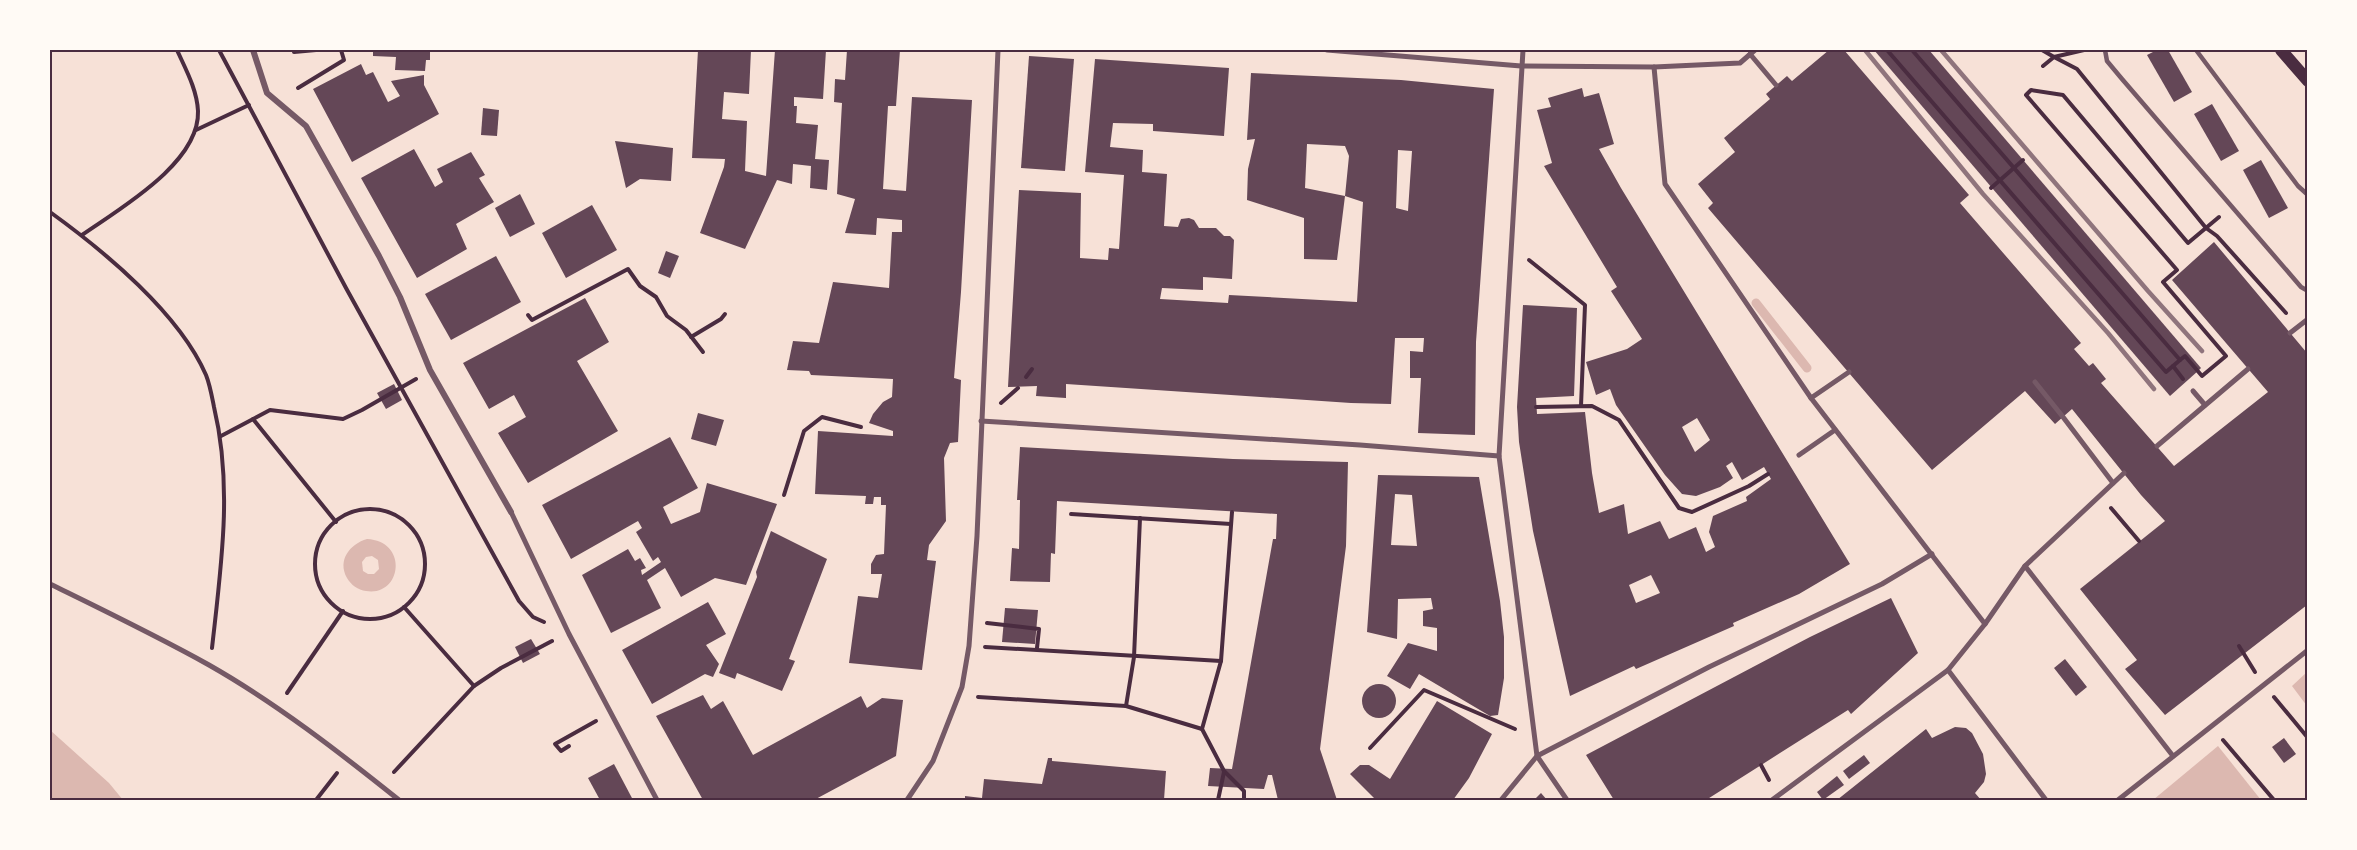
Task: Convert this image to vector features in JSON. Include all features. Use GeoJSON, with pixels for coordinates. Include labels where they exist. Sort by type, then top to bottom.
{"type":"FeatureCollection","features":[{"type":"Feature","properties":{"kind":"main road"},"geometry":{"type":"LineString","coordinates":[[2281,50],[2307,81]]}},
{"type":"Feature","properties":{"kind":"street"},"geometry":{"type":"LineString","coordinates":[[254,50],[267,93],[306,126],[384,266],[400,297],[429,370],[512,512],[569,634],[657,801]]}},
{"type":"Feature","properties":{"kind":"street"},"geometry":{"type":"LineString","coordinates":[[907,801],[933,761],[962,687],[969,646],[998,50]]}},
{"type":"Feature","properties":{"kind":"street"},"geometry":{"type":"LineString","coordinates":[[1327,50],[1521,66],[1654,67],[1740,63],[1755,50]]}},
{"type":"Feature","properties":{"kind":"street"},"geometry":{"type":"LineString","coordinates":[[1522,50],[1499,456],[1537,756],[1567,801]]}},
{"type":"Feature","properties":{"kind":"street"},"geometry":{"type":"LineString","coordinates":[[1750,54],[1776,85]]}},
{"type":"Feature","properties":{"kind":"street"},"geometry":{"type":"LineString","coordinates":[[1654,67],[1665,184],[1811,398],[1985,624]]}},
{"type":"Feature","properties":{"kind":"street"},"geometry":{"type":"LineString","coordinates":[[2290,333],[2307,319]]}},
{"type":"Feature","properties":{"kind":"street"},"geometry":{"type":"LineString","coordinates":[[2157,446],[2248,369]]}},
{"type":"Feature","properties":{"kind":"street"},"geometry":{"type":"LineString","coordinates":[[1811,398],[1849,372]]}},
{"type":"Feature","properties":{"kind":"street"},"geometry":{"type":"LineString","coordinates":[[2035,382],[2113,483]]}},
{"type":"Feature","properties":{"kind":"street"},"geometry":{"type":"LineString","coordinates":[[2193,391],[2205,405]]}},
{"type":"Feature","properties":{"kind":"street"},"geometry":{"type":"LineString","coordinates":[[981,421],[1499,456]]}},
{"type":"Feature","properties":{"kind":"street"},"geometry":{"type":"LineString","coordinates":[[1800,455],[1835,430]]}},
{"type":"Feature","properties":{"kind":"street"},"geometry":{"type":"LineString","coordinates":[[1772,801],[1948,670],[1985,624],[2025,566],[2124,473]]}},
{"type":"Feature","properties":{"kind":"street"},"geometry":{"type":"LineString","coordinates":[[1501,801],[1537,756],[1709,667],[1882,584],[1932,554]]}},
{"type":"Feature","properties":{"kind":"street"},"geometry":{"type":"LineString","coordinates":[[2025,566],[2173,756]]}},
{"type":"Feature","properties":{"kind":"street"},"geometry":{"type":"LineString","coordinates":[[50,584],[210,666],[276,708],[399,801]]}},
{"type":"Feature","properties":{"kind":"street"},"geometry":{"type":"LineString","coordinates":[[2118,801],[2307,650]]}},
{"type":"Feature","properties":{"kind":"street"},"geometry":{"type":"LineString","coordinates":[[1948,670],[2046,801]]}},
{"type":"Feature","properties":{"kind":"lane"},"geometry":{"type":"LineString","coordinates":[[2105,50],[2107,61],[2296,282],[2307,291]]}},
{"type":"Feature","properties":{"kind":"lane"},"geometry":{"type":"LineString","coordinates":[[2196,50],[2307,195]]}},
{"type":"Feature","properties":{"kind":"path"},"geometry":{"type":"LineString","coordinates":[[82,235],[153,184],[187,148],[196,131],[198,110],[191,82],[177,50]]}},
{"type":"Feature","properties":{"kind":"path"},"geometry":{"type":"LineString","coordinates":[[219,50],[519,601],[533,617],[569,634]]}},
{"type":"Feature","properties":{"kind":"path"},"geometry":{"type":"LineString","coordinates":[[294,52],[316,50]]}},
{"type":"Feature","properties":{"kind":"path"},"geometry":{"type":"LineString","coordinates":[[298,88],[344,60],[341,50]]}},
{"type":"Feature","properties":{"kind":"path"},"geometry":{"type":"LineString","coordinates":[[1887,50],[2166,372],[2174,368],[2185,356],[2202,376],[2226,356],[2163,282],[2177,270],[2026,95],[2031,90],[2063,95],[2188,243],[2231,207]]}},
{"type":"Feature","properties":{"kind":"path"},"geometry":{"type":"LineString","coordinates":[[1912,50],[2180,360]]}},
{"type":"Feature","properties":{"kind":"path"},"geometry":{"type":"LineString","coordinates":[[2042,50],[2077,69],[2206,228],[2217,236],[2298,327]]}},
{"type":"Feature","properties":{"kind":"path"},"geometry":{"type":"LineString","coordinates":[[2043,66],[2054,57],[2084,50]]}},
{"type":"Feature","properties":{"kind":"path"},"geometry":{"type":"LineString","coordinates":[[196,131],[249,105],[267,93]]}},
{"type":"Feature","properties":{"kind":"path"},"geometry":{"type":"LineString","coordinates":[[1991,188],[2023,160]]}},
{"type":"Feature","properties":{"kind":"path"},"geometry":{"type":"LineString","coordinates":[[50,212],[82,235],[175,323],[207,376],[221,436],[225,533],[210,666]]}},
{"type":"Feature","properties":{"kind":"path"},"geometry":{"type":"LineString","coordinates":[[1510,241],[1535,267],[1585,305],[1581,406]]}},
{"type":"Feature","properties":{"kind":"path"},"geometry":{"type":"LineString","coordinates":[[528,315],[532,320],[628,269],[640,286],[657,297],[667,316],[686,330],[703,352]]}},
{"type":"Feature","properties":{"kind":"path"},"geometry":{"type":"LineString","coordinates":[[691,337],[725,314]]}},
{"type":"Feature","properties":{"kind":"path"},"geometry":{"type":"LineString","coordinates":[[1026,377],[1032,369]]}},
{"type":"Feature","properties":{"kind":"path"},"geometry":{"type":"LineString","coordinates":[[221,436],[270,410],[343,419],[401,388]]}},
{"type":"Feature","properties":{"kind":"path"},"geometry":{"type":"LineString","coordinates":[[1536,406],[1592,406],[1619,420],[1679,508],[1692,512],[1749,486],[1768,474]]}},
{"type":"Feature","properties":{"kind":"path"},"geometry":{"type":"LineString","coordinates":[[783,495],[804,431],[822,417],[861,427]]}},
{"type":"Feature","properties":{"kind":"path"},"geometry":{"type":"LineString","coordinates":[[253,419],[336,522]]}},
{"type":"Feature","properties":{"kind":"path"},"geometry":{"type":"LineString","coordinates":[[2100,495],[2139,541]]}},
{"type":"Feature","properties":{"kind":"path"},"geometry":{"type":"LineString","coordinates":[[369,509],[389,512],[406,522],[419,537],[425,555],[424,576],[416,594],[404,607],[387,616],[367,619],[349,615],[333,604],[321,589],[316,574],[316,555],[319,542],[336,522],[350,513],[369,509]]}},
{"type":"Feature","properties":{"kind":"path"},"geometry":{"type":"LineString","coordinates":[[1232,512],[1221,661],[1202,729],[1224,771],[1244,791],[1244,801]]}},
{"type":"Feature","properties":{"kind":"path"},"geometry":{"type":"LineString","coordinates":[[1071,514],[1231,524]]}},
{"type":"Feature","properties":{"kind":"path"},"geometry":{"type":"LineString","coordinates":[[1126,706],[1134,657],[1140,518]]}},
{"type":"Feature","properties":{"kind":"path"},"geometry":{"type":"LineString","coordinates":[[404,607],[474,686]]}},
{"type":"Feature","properties":{"kind":"path"},"geometry":{"type":"LineString","coordinates":[[276,708],[343,611]]}},
{"type":"Feature","properties":{"kind":"path"},"geometry":{"type":"LineString","coordinates":[[971,622],[1039,629],[1037,648]]}},
{"type":"Feature","properties":{"kind":"path"},"geometry":{"type":"LineString","coordinates":[[381,786],[474,686],[525,654],[569,634]]}},
{"type":"Feature","properties":{"kind":"path"},"geometry":{"type":"LineString","coordinates":[[969,646],[1037,648],[1134,657],[1221,661]]}},
{"type":"Feature","properties":{"kind":"path"},"geometry":{"type":"LineString","coordinates":[[2239,646],[2263,684],[2307,738]]}},
{"type":"Feature","properties":{"kind":"path"},"geometry":{"type":"LineString","coordinates":[[1370,748],[1424,690],[1534,737]]}},
{"type":"Feature","properties":{"kind":"path"},"geometry":{"type":"LineString","coordinates":[[958,695],[1126,706],[1202,729]]}},
{"type":"Feature","properties":{"kind":"path"},"geometry":{"type":"LineString","coordinates":[[569,746],[561,752],[555,744],[610,713]]}},
{"type":"Feature","properties":{"kind":"path"},"geometry":{"type":"LineString","coordinates":[[2211,726],[2274,801]]}},
{"type":"Feature","properties":{"kind":"path"},"geometry":{"type":"LineString","coordinates":[[316,801],[347,760]]}},
{"type":"Feature","properties":{"kind":"path"},"geometry":{"type":"LineString","coordinates":[[1218,801],[1224,771]]}},
{"type":"Feature","properties":{"kind":"shaded area"},"geometry":{"type":"Polygon","coordinates":[[[367,539],[380,542],[390,549],[395,558],[396,568],[393,578],[387,586],[378,591],[358,588],[349,581],[344,571],[344,559],[361,541],[367,539]],[[372,556],[366,557],[362,562],[363,571],[374,574],[379,569],[378,560],[372,556]]]}},
{"type":"Feature","properties":{"kind":"shaded area"},"geometry":{"type":"Polygon","coordinates":[[[2307,672],[2307,706],[2292,686],[2307,672]]]}},
{"type":"Feature","properties":{"kind":"shaded area"},"geometry":{"type":"Polygon","coordinates":[[[50,730],[109,783],[123,800],[50,800],[50,730]]]}},
{"type":"Feature","properties":{"kind":"shaded area"},"geometry":{"type":"Polygon","coordinates":[[[2218,746],[2261,800],[2153,800],[2218,746]]]}},
{"type":"Feature","properties":{"kind":"building"},"geometry":{"type":"Polygon","coordinates":[[[373,50],[430,50],[430,60],[426,60],[425,71],[395,70],[396,57],[373,56],[373,50]]]}},
{"type":"Feature","properties":{"kind":"building"},"geometry":{"type":"Polygon","coordinates":[[[698,50],[751,50],[749,94],[724,92],[722,119],[747,121],[745,171],[766,176],[775,50],[826,50],[823,99],[794,97],[794,106],[797,106],[796,123],[818,125],[815,159],[829,160],[827,190],[810,188],[811,166],[793,164],[792,184],[777,180],[745,249],[700,233],[725,159],[692,158],[698,50]]]}},
{"type":"Feature","properties":{"kind":"building"},"geometry":{"type":"Polygon","coordinates":[[[847,50],[900,50],[896,106],[888,106],[883,189],[906,191],[912,97],[972,100],[954,378],[961,380],[958,442],[950,443],[944,458],[946,521],[929,545],[927,560],[936,561],[922,670],[849,663],[858,596],[878,598],[882,574],[871,574],[871,564],[876,555],[884,554],[886,505],[881,505],[881,497],[874,497],[873,504],[865,504],[866,496],[815,494],[818,431],[893,436],[893,431],[869,423],[883,402],[892,397],[893,379],[811,375],[809,371],[787,370],[793,341],[819,343],[833,282],[889,288],[892,232],[902,232],[902,220],[877,218],[876,235],[845,233],[855,199],[837,194],[842,103],[834,102],[835,79],[845,80],[847,50]]]}},
{"type":"Feature","properties":{"kind":"building"},"geometry":{"type":"Polygon","coordinates":[[[1829,50],[1844,50],[1969,195],[1960,203],[2081,343],[2074,349],[2089,366],[2093,363],[2106,379],[2101,383],[2174,466],[2268,392],[2172,280],[2214,242],[2307,353],[2307,605],[2165,715],[2125,669],[2137,660],[2080,589],[2165,521],[2141,495],[2072,409],[2055,424],[2025,391],[1932,470],[1708,208],[1713,203],[1698,184],[1735,152],[1724,138],[1770,99],[1766,94],[1787,76],[1792,81],[1829,50]]]}},
{"type":"Feature","properties":{"kind":"building"},"geometry":{"type":"Polygon","coordinates":[[[1874,50],[1929,50],[2201,368],[2170,396],[1874,50]]]}},
{"type":"Feature","properties":{"kind":"building"},"geometry":{"type":"Polygon","coordinates":[[[2157,50],[2168,50],[2192,92],[2174,102],[2147,55],[2157,50]]]}},
{"type":"Feature","properties":{"kind":"building"},"geometry":{"type":"Polygon","coordinates":[[[1029,56],[1074,59],[1065,171],[1021,168],[1029,56]]]}},
{"type":"Feature","properties":{"kind":"building"},"geometry":{"type":"Polygon","coordinates":[[[1095,59],[1229,68],[1224,136],[1153,131],[1153,124],[1113,123],[1110,147],[1143,150],[1142,172],[1167,174],[1164,226],[1178,227],[1181,219],[1189,218],[1194,220],[1199,228],[1216,228],[1224,236],[1230,236],[1234,240],[1232,279],[1203,277],[1203,290],[1162,288],[1160,299],[1228,303],[1229,295],[1357,302],[1363,202],[1345,196],[1337,260],[1304,259],[1304,218],[1247,200],[1248,169],[1255,139],[1247,140],[1251,73],[1401,80],[1494,89],[1476,342],[1475,435],[1418,433],[1421,378],[1410,378],[1410,351],[1423,352],[1424,338],[1395,338],[1391,404],[1066,384],[1066,398],[1036,396],[1037,386],[1008,387],[1019,190],[1081,193],[1080,258],[1108,260],[1109,248],[1119,249],[1124,175],[1085,172],[1095,59]],[[1307,144],[1305,188],[1345,196],[1349,156],[1345,146],[1307,144]],[[1398,150],[1396,208],[1408,211],[1412,151],[1398,150]]]}},
{"type":"Feature","properties":{"kind":"building"},"geometry":{"type":"Polygon","coordinates":[[[361,64],[366,75],[373,72],[388,102],[400,96],[391,81],[424,75],[424,85],[439,114],[352,162],[313,89],[361,64]]]}},
{"type":"Feature","properties":{"kind":"building"},"geometry":{"type":"Polygon","coordinates":[[[1582,88],[1584,97],[1599,93],[1614,144],[1599,149],[1850,564],[1799,594],[1733,623],[1734,626],[1636,669],[1634,666],[1570,696],[1533,531],[1519,442],[1517,407],[1523,305],[1577,308],[1574,396],[1536,398],[1537,414],[1585,412],[1599,513],[1624,504],[1628,534],[1660,521],[1669,539],[1696,527],[1706,552],[1715,547],[1709,532],[1713,516],[1747,501],[1746,497],[1771,479],[1764,467],[1742,480],[1732,462],[1726,466],[1733,478],[1720,487],[1696,496],[1682,494],[1665,475],[1616,405],[1610,389],[1596,395],[1586,362],[1627,349],[1642,339],[1611,291],[1617,287],[1544,166],[1552,163],[1537,110],[1551,107],[1548,98],[1582,88]],[[1697,418],[1682,427],[1695,452],[1710,440],[1697,418]],[[1651,575],[1629,585],[1636,603],[1660,593],[1651,575]]]}},
{"type":"Feature","properties":{"kind":"building"},"geometry":{"type":"Polygon","coordinates":[[[2212,104],[2239,151],[2221,161],[2194,114],[2212,104]]]}},
{"type":"Feature","properties":{"kind":"building"},"geometry":{"type":"Polygon","coordinates":[[[483,108],[499,110],[497,136],[481,135],[483,108]]]}},
{"type":"Feature","properties":{"kind":"building"},"geometry":{"type":"Polygon","coordinates":[[[615,141],[673,148],[671,181],[640,179],[626,188],[615,141]]]}},
{"type":"Feature","properties":{"kind":"building"},"geometry":{"type":"Polygon","coordinates":[[[414,149],[435,187],[443,182],[437,169],[471,152],[485,175],[479,178],[494,202],[456,224],[467,249],[417,278],[361,178],[414,149]]]}},
{"type":"Feature","properties":{"kind":"building"},"geometry":{"type":"Polygon","coordinates":[[[2261,160],[2288,208],[2269,218],[2243,170],[2261,160]]]}},
{"type":"Feature","properties":{"kind":"building"},"geometry":{"type":"Polygon","coordinates":[[[520,194],[535,224],[510,237],[495,208],[520,194]]]}},
{"type":"Feature","properties":{"kind":"building"},"geometry":{"type":"Polygon","coordinates":[[[592,205],[617,250],[566,278],[542,233],[592,205]]]}},
{"type":"Feature","properties":{"kind":"building"},"geometry":{"type":"Polygon","coordinates":[[[666,251],[679,256],[670,278],[658,273],[666,251]]]}},
{"type":"Feature","properties":{"kind":"building"},"geometry":{"type":"Polygon","coordinates":[[[496,256],[521,302],[451,340],[425,294],[496,256]]]}},
{"type":"Feature","properties":{"kind":"building"},"geometry":{"type":"Polygon","coordinates":[[[585,298],[609,342],[577,361],[618,431],[528,483],[498,433],[526,417],[514,395],[489,409],[463,363],[585,298]]]}},
{"type":"Feature","properties":{"kind":"building"},"geometry":{"type":"Polygon","coordinates":[[[394,384],[402,400],[386,409],[377,393],[394,384]]]}},
{"type":"Feature","properties":{"kind":"building"},"geometry":{"type":"Polygon","coordinates":[[[698,413],[724,420],[716,446],[691,439],[698,413]]]}},
{"type":"Feature","properties":{"kind":"building"},"geometry":{"type":"Polygon","coordinates":[[[670,437],[698,488],[663,507],[671,524],[700,512],[707,483],[777,504],[746,585],[715,578],[681,597],[665,568],[647,580],[661,608],[611,633],[582,575],[628,549],[635,561],[640,558],[646,568],[641,570],[642,575],[661,562],[658,557],[653,561],[636,532],[642,528],[638,521],[571,559],[542,505],[670,437]]]}},
{"type":"Feature","properties":{"kind":"building"},"geometry":{"type":"Polygon","coordinates":[[[1020,447],[1233,459],[1348,462],[1346,546],[1320,749],[1337,800],[1278,800],[1272,775],[1268,775],[1264,789],[1208,786],[1210,768],[1232,769],[1273,539],[1276,539],[1277,514],[1057,501],[1055,554],[1051,553],[1050,582],[1010,581],[1012,548],[1019,549],[1020,500],[1017,500],[1020,447]]]}},
{"type":"Feature","properties":{"kind":"building"},"geometry":{"type":"Polygon","coordinates":[[[1378,475],[1479,477],[1504,637],[1504,678],[1498,715],[1490,716],[1419,674],[1410,689],[1387,676],[1408,643],[1437,651],[1437,628],[1423,626],[1423,611],[1433,609],[1431,598],[1398,599],[1397,639],[1367,632],[1378,475]],[[1395,494],[1391,545],[1417,546],[1412,495],[1395,494]]]}},
{"type":"Feature","properties":{"kind":"building"},"geometry":{"type":"Polygon","coordinates":[[[771,531],[827,559],[789,659],[795,661],[782,691],[737,673],[735,679],[719,673],[757,577],[756,572],[771,531]]]}},
{"type":"Feature","properties":{"kind":"building"},"geometry":{"type":"Polygon","coordinates":[[[1891,598],[1918,653],[1851,714],[1848,710],[1706,800],[1614,800],[1586,755],[1810,637],[1891,598]]]}},
{"type":"Feature","properties":{"kind":"building"},"geometry":{"type":"Polygon","coordinates":[[[708,602],[726,634],[706,645],[719,664],[713,677],[705,674],[652,704],[622,650],[708,602]]]}},
{"type":"Feature","properties":{"kind":"building"},"geometry":{"type":"Polygon","coordinates":[[[1005,608],[1038,610],[1035,644],[1002,642],[1005,608]]]}},
{"type":"Feature","properties":{"kind":"building"},"geometry":{"type":"Polygon","coordinates":[[[531,639],[540,654],[523,663],[515,647],[531,639]]]}},
{"type":"Feature","properties":{"kind":"building"},"geometry":{"type":"Polygon","coordinates":[[[2065,659],[2087,687],[2076,696],[2054,668],[2065,659]]]}},
{"type":"Feature","properties":{"kind":"building"},"geometry":{"type":"Polygon","coordinates":[[[1379,684],[1391,689],[1396,701],[1391,713],[1379,718],[1367,713],[1362,701],[1367,689],[1379,684]]]}},
{"type":"Feature","properties":{"kind":"building"},"geometry":{"type":"Polygon","coordinates":[[[703,695],[711,709],[723,701],[753,755],[861,696],[867,708],[882,698],[903,700],[896,756],[814,800],[703,800],[656,716],[703,695]]]}},
{"type":"Feature","properties":{"kind":"building"},"geometry":{"type":"Polygon","coordinates":[[[1437,701],[1492,734],[1469,778],[1453,800],[1376,800],[1350,774],[1360,765],[1369,765],[1390,779],[1437,701]]]}},
{"type":"Feature","properties":{"kind":"building"},"geometry":{"type":"Polygon","coordinates":[[[1955,727],[1966,728],[1972,733],[1983,754],[1986,774],[1984,782],[1975,793],[1981,800],[1837,800],[1926,729],[1932,738],[1955,727]]]}},
{"type":"Feature","properties":{"kind":"building"},"geometry":{"type":"Polygon","coordinates":[[[2284,738],[2296,754],[2284,763],[2272,747],[2284,738]]]}},
{"type":"Feature","properties":{"kind":"building"},"geometry":{"type":"Polygon","coordinates":[[[1864,755],[1870,763],[1849,779],[1843,771],[1864,755]]]}},
{"type":"Feature","properties":{"kind":"building"},"geometry":{"type":"Polygon","coordinates":[[[1048,758],[1052,758],[1052,761],[1166,771],[1164,800],[965,800],[965,796],[982,798],[984,779],[1042,784],[1048,758]]]}},
{"type":"Feature","properties":{"kind":"building"},"geometry":{"type":"Polygon","coordinates":[[[614,764],[633,800],[600,800],[588,778],[614,764]]]}},
{"type":"Feature","properties":{"kind":"building"},"geometry":{"type":"Polygon","coordinates":[[[1837,776],[1844,785],[1823,800],[1817,792],[1837,776]]]}},
{"type":"Feature","properties":{"kind":"building"},"geometry":{"type":"Polygon","coordinates":[[[1541,793],[1547,800],[1534,800],[1541,793]]]}},
{"type":"Feature","properties":{"kind":"waterway"},"geometry":{"type":"LineString","coordinates":[[1756,303],[1807,368]]}},
{"type":"Feature","properties":{"kind":"railway"},"geometry":{"type":"LineString","coordinates":[[1865,50],[1983,194],[2108,333],[2154,389]]}},
{"type":"Feature","properties":{"kind":"railway"},"geometry":{"type":"LineString","coordinates":[[1941,50],[2202,351]]}}]}
